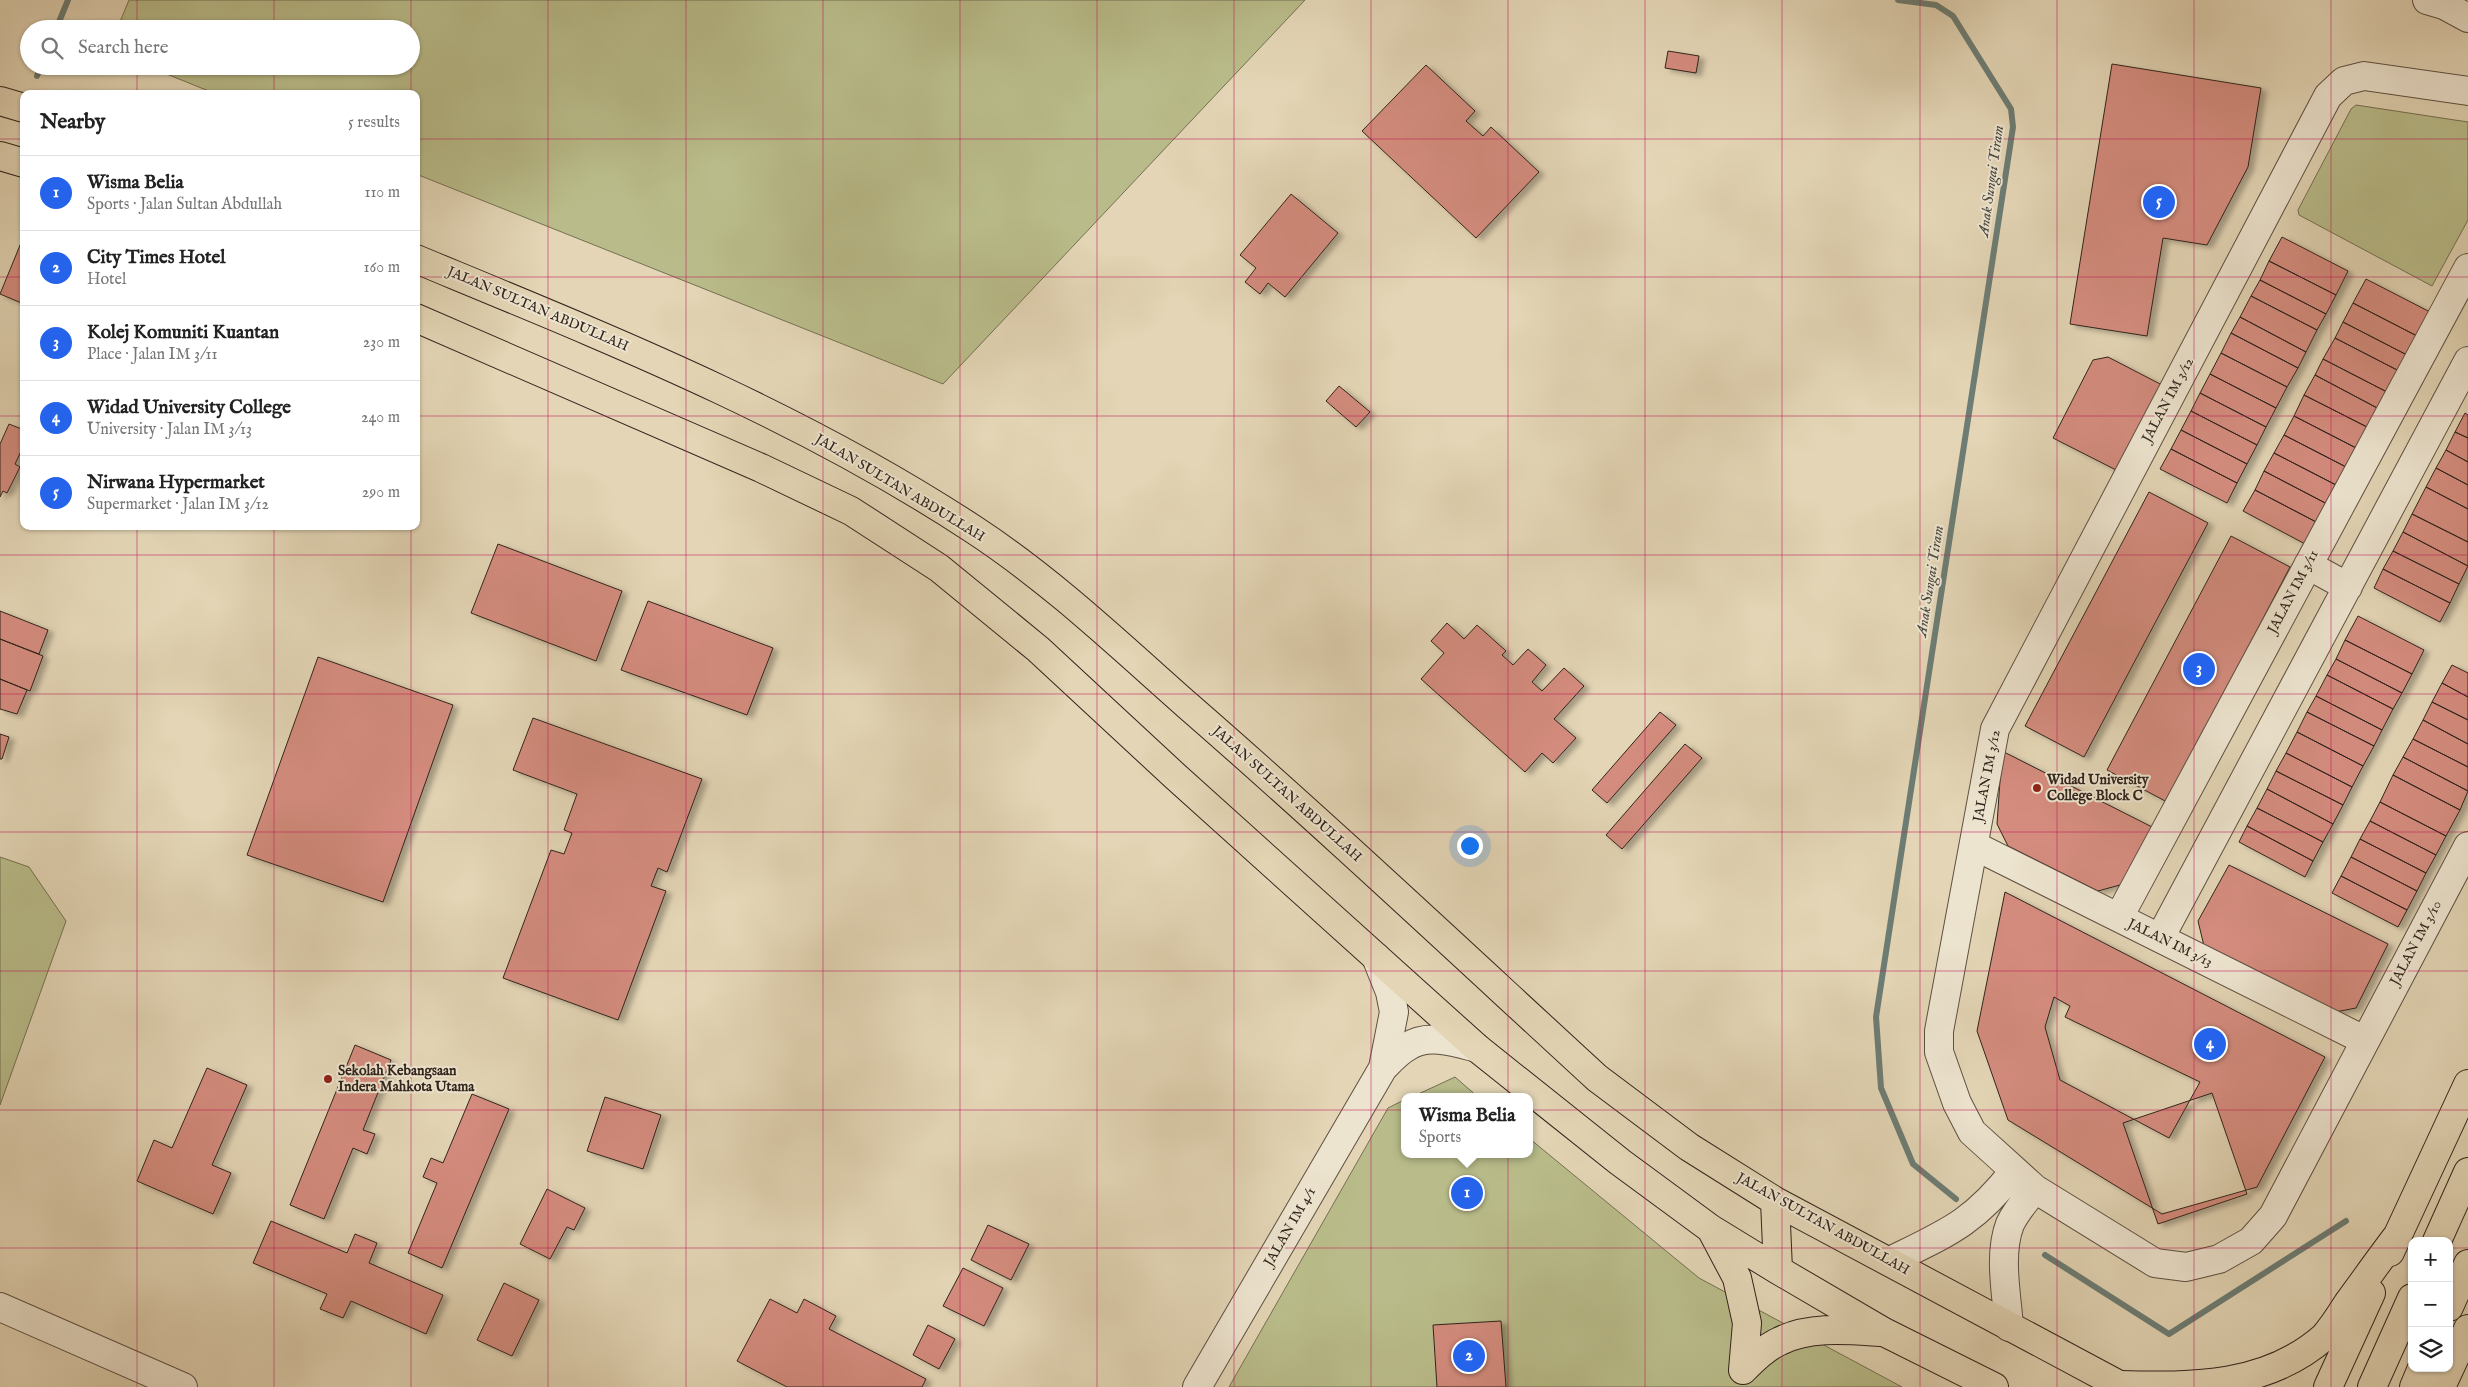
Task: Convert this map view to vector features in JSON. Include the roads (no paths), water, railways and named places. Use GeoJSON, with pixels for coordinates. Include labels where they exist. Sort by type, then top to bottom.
{"type":"FeatureCollection","features":[{"type":"Feature","properties":{"kind":"main road"},"geometry":{"type":"LineString","coordinates":[[0,101],[20,107]]}},
{"type":"Feature","properties":{"kind":"main road"},"geometry":{"type":"LineString","coordinates":[[0,156],[20,163]]}},
{"type":"Feature","properties":{"kind":"main road","name":"JALAN SULTAN ABDULLAH"},"geometry":{"type":"LineString","coordinates":[[420,261],[655,358],[716,386],[800,429],[907,488],[974,530],[1042,578],[1272,779],[1597,1078],[1689,1147],[1776,1201],[2121,1386]]}},
{"type":"Feature","properties":{"kind":"main road"},"geometry":{"type":"LineString","coordinates":[[420,320],[761,468],[851,510],[939,568],[1038,649],[1477,1048],[1620,1162],[1711,1229],[1778,1270],[1884,1332],[1994,1387]]}},
{"type":"Feature","properties":{"kind":"main road"},"geometry":{"type":"LineString","coordinates":[[2328,1387],[2468,1084]]}},
{"type":"Feature","properties":{"kind":"main road"},"geometry":{"type":"LineString","coordinates":[[2439,1237],[2468,1172]]}},
{"type":"Feature","properties":{"kind":"main road"},"geometry":{"type":"LineString","coordinates":[[1776,1201],[1778,1270]]}},
{"type":"Feature","properties":{"kind":"main road"},"geometry":{"type":"LineString","coordinates":[[1711,1229],[1737,1278],[1747,1323],[1743,1370],[1762,1352],[1781,1340],[1833,1330],[1884,1332]]}},
{"type":"Feature","properties":{"kind":"main road"},"geometry":{"type":"LineString","coordinates":[[2121,1386],[2218,1385],[2249,1381],[2280,1370],[2296,1361],[2325,1336],[2398,1235]]}},
{"type":"Feature","properties":{"kind":"main road"},"geometry":{"type":"LineString","coordinates":[[2453,1298],[2468,1264]]}},
{"type":"Feature","properties":{"kind":"main road"},"geometry":{"type":"LineString","coordinates":[[2372,1387],[2408,1307]]}},
{"type":"Feature","properties":{"kind":"main road"},"geometry":{"type":"LineString","coordinates":[[2441,1387],[2468,1329]]}},
{"type":"Feature","properties":{"kind":"main road"},"geometry":{"type":"LineString","coordinates":[[2462,1387],[2468,1338]]}},
{"type":"Feature","properties":{"kind":"main road"},"geometry":{"type":"LineString","coordinates":[[2414,1387],[2420,1372]]}},
{"type":"Feature","properties":{"kind":"street"},"geometry":{"type":"LineString","coordinates":[[2427,0],[2444,5],[2468,18]]}},
{"type":"Feature","properties":{"kind":"street"},"geometry":{"type":"LineString","coordinates":[[2444,0],[2468,4]]}},
{"type":"Feature","properties":{"kind":"street","name":"JALAN IM 3/12"},"geometry":{"type":"LineString","coordinates":[[2035,1190],[1972,1132],[1957,1103],[1939,1052],[1939,1031],[1975,846],[1995,729],[2328,96],[2344,81],[2364,76],[2468,91]]}},
{"type":"Feature","properties":{"kind":"street","name":"JALAN IM 3/11"},"geometry":{"type":"LineString","coordinates":[[2119,917],[2468,268]]}},
{"type":"Feature","properties":{"kind":"street"},"geometry":{"type":"LineString","coordinates":[[2160,938],[2468,362]]}},
{"type":"Feature","properties":{"kind":"street"},"geometry":{"type":"LineString","coordinates":[[2308,565],[2348,587]]}},
{"type":"Feature","properties":{"kind":"street","name":"JALAN IM 3/13"},"geometry":{"type":"LineString","coordinates":[[1975,846],[2364,1040]]}},
{"type":"Feature","properties":{"kind":"street","name":"JALAN IM 3/10"},"geometry":{"type":"LineString","coordinates":[[2035,1190],[2154,1263],[2186,1267],[2219,1259],[2251,1241],[2273,1216],[2364,1040],[2468,846]]}},
{"type":"Feature","properties":{"kind":"street","name":"JALAN IM 4/1"},"geometry":{"type":"LineString","coordinates":[[1376,957],[1390,992],[1394,1012],[1383,1068]]}},
{"type":"Feature","properties":{"kind":"street","name":"JALAN IM 4/1"},"geometry":{"type":"LineString","coordinates":[[1197,1387],[1383,1068],[1407,1046],[1417,1041],[1448,1041],[1477,1048]]}},
{"type":"Feature","properties":{"kind":"street"},"geometry":{"type":"LineString","coordinates":[[1890,1261],[1949,1233],[1974,1216],[1996,1195],[2014,1171]]}},
{"type":"Feature","properties":{"kind":"street"},"geometry":{"type":"LineString","coordinates":[[2010,1327],[2004,1264],[2008,1235],[2010,1225],[2020,1206],[2035,1190]]}},
{"type":"Feature","properties":{"kind":"street"},"geometry":{"type":"LineString","coordinates":[[0,1307],[183,1387]]}},
{"type":"Feature","properties":{"kind":"waterway"},"geometry":{"type":"LineString","coordinates":[[60,20],[68,0]]}},
{"type":"Feature","properties":{"kind":"waterway","name":"Anak Sungai Tiram"},"geometry":{"type":"LineString","coordinates":[[1898,0],[1936,5],[1953,16],[2011,109],[2013,127],[1876,1017],[1881,1088],[1913,1164],[1956,1199]]}},
{"type":"Feature","properties":{"kind":"waterway"},"geometry":{"type":"LineString","coordinates":[[2045,1255],[2169,1334],[2346,1221]]}},
{"type":"Feature","properties":{"kind":"place","name":"Nirwana Hypermarket"},"geometry":{"type":"Point","coordinates":[2159,202]}},
{"type":"Feature","properties":{"kind":"place","name":"Kolej Komuniti Kuantan"},"geometry":{"type":"Point","coordinates":[2199,669]}},
{"type":"Feature","properties":{"kind":"place","name":"Widad University College Block C"},"geometry":{"type":"Point","coordinates":[2037,788]}},
{"type":"Feature","properties":{"kind":"place","name":"Widad University College"},"geometry":{"type":"Point","coordinates":[2210,1044]}},
{"type":"Feature","properties":{"kind":"place","name":"Sekolah Kebangsaan Indera Mahkota Utama"},"geometry":{"type":"Point","coordinates":[328,1079]}},
{"type":"Feature","properties":{"kind":"place","name":"Wisma Belia"},"geometry":{"type":"Point","coordinates":[1467,1193]}},
{"type":"Feature","properties":{"kind":"place","name":"City Times Hotel"},"geometry":{"type":"Point","coordinates":[1469,1356]}}]}
